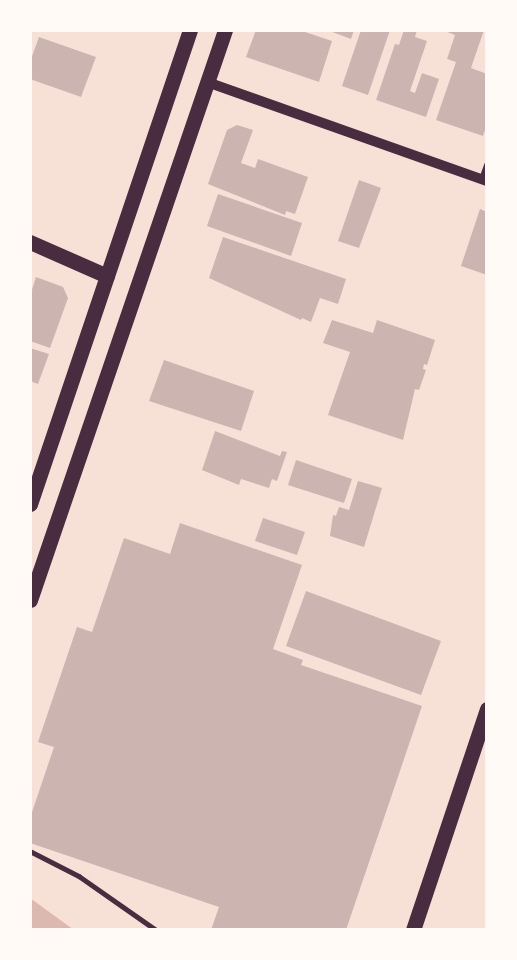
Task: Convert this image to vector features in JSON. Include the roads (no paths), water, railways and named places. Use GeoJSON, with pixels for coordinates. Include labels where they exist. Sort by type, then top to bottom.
{"type":"FeatureCollection","features":[{"type":"Feature","properties":{"kind":"main road"},"geometry":{"type":"LineString","coordinates":[[30,504],[190,30]]}},
{"type":"Feature","properties":{"kind":"main road"},"geometry":{"type":"LineString","coordinates":[[30,600],[225,30]]}},
{"type":"Feature","properties":{"kind":"main road"},"geometry":{"type":"LineString","coordinates":[[30,242],[107,276]]}},
{"type":"Feature","properties":{"kind":"main road"},"geometry":{"type":"LineString","coordinates":[[413,930],[487,709]]}},
{"type":"Feature","properties":{"kind":"street"},"geometry":{"type":"LineString","coordinates":[[207,82],[485,180],[487,165]]}},
{"type":"Feature","properties":{"kind":"lane"},"geometry":{"type":"LineString","coordinates":[[30,851],[79,876],[156,930]]}}]}
